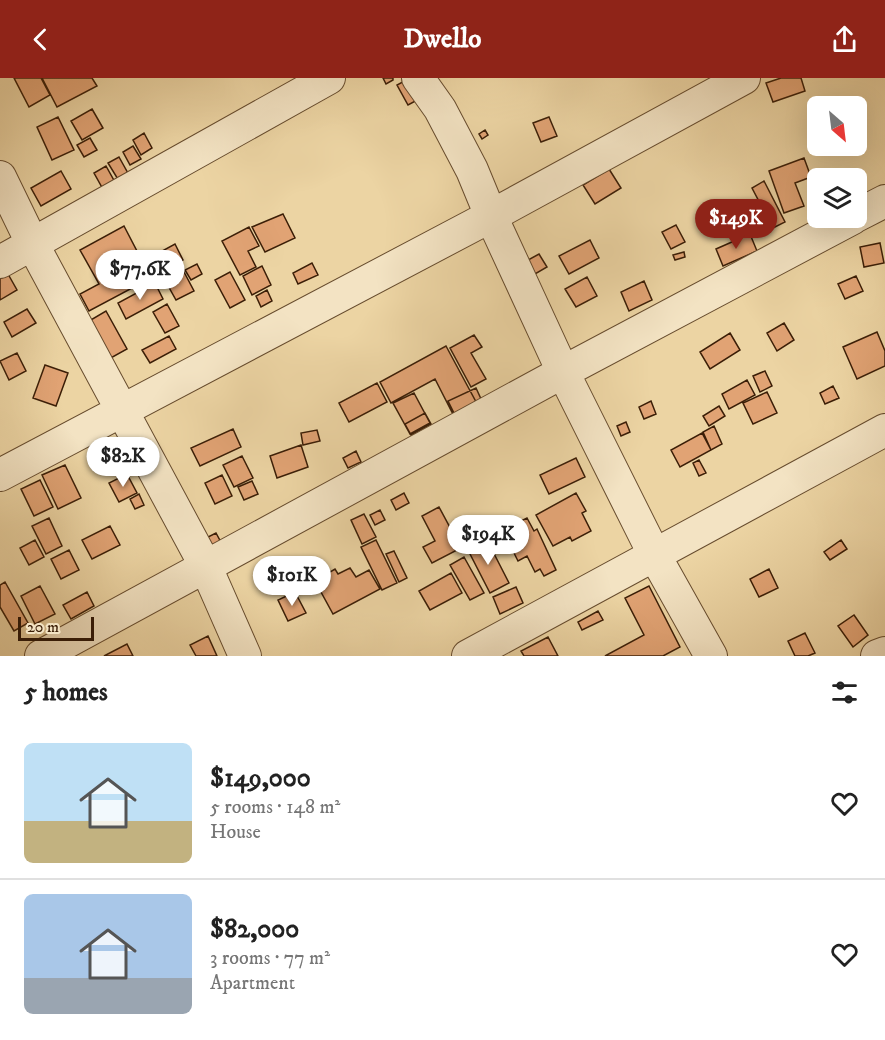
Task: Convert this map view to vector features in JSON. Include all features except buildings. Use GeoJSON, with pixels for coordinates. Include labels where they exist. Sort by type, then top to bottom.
{"type":"FeatureCollection","features":[{"type":"Feature","properties":{"kind":"street"},"geometry":{"type":"LineString","coordinates":[[0,262],[329,78]]}},
{"type":"Feature","properties":{"kind":"street"},"geometry":{"type":"LineString","coordinates":[[418,78],[440,109],[467,160],[563,372],[655,556],[711,656]]}},
{"type":"Feature","properties":{"kind":"street"},"geometry":{"type":"LineString","coordinates":[[0,475],[491,216],[744,78]]}},
{"type":"Feature","properties":{"kind":"street"},"geometry":{"type":"LineString","coordinates":[[0,177],[33,245],[205,565],[245,656]]}},
{"type":"Feature","properties":{"kind":"street"},"geometry":{"type":"LineString","coordinates":[[867,211],[885,201]]}},
{"type":"Feature","properties":{"kind":"street"},"geometry":{"type":"LineString","coordinates":[[41,656],[205,565],[834,228]]}},
{"type":"Feature","properties":{"kind":"street"},"geometry":{"type":"LineString","coordinates":[[468,656],[885,430]]}},
{"type":"Feature","properties":{"kind":"street"},"geometry":{"type":"LineString","coordinates":[[877,656],[885,653]]}}]}
